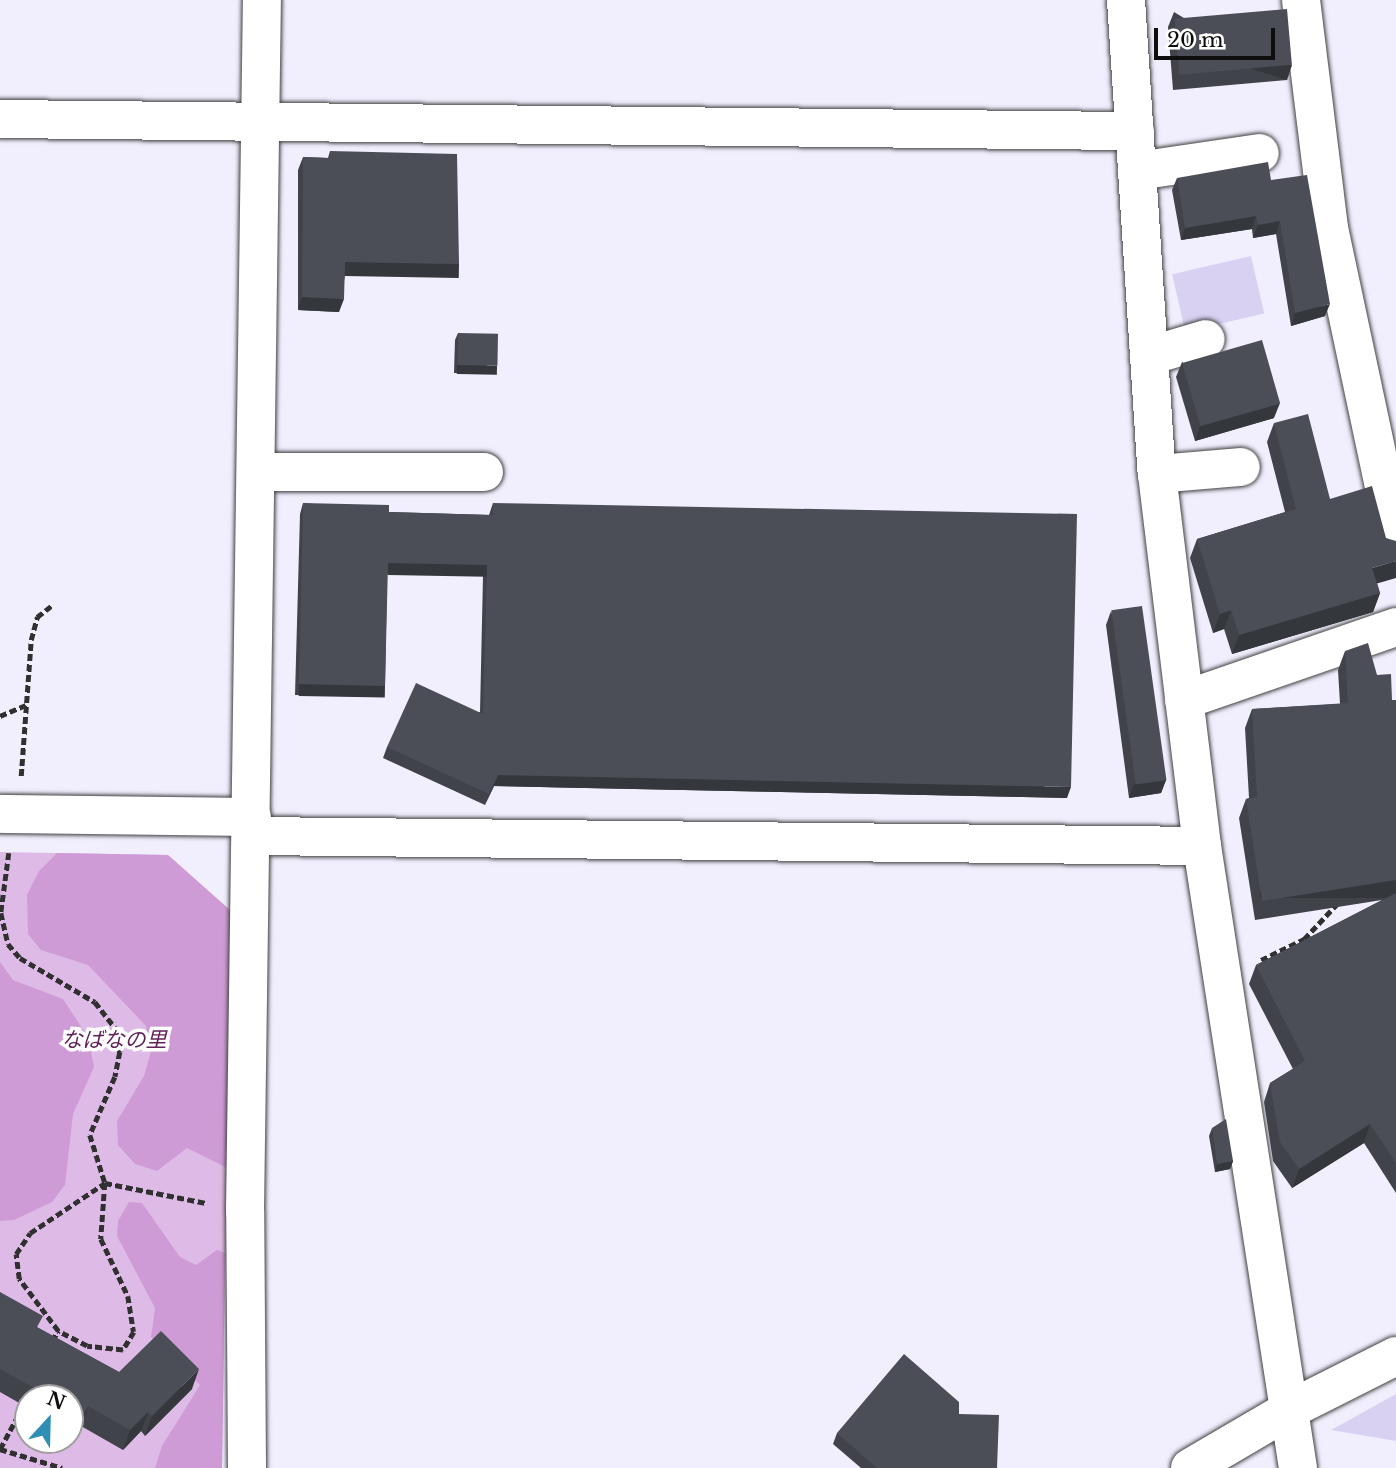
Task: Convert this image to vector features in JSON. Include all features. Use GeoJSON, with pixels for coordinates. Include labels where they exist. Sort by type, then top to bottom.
{"type":"FeatureCollection","features":[{"type":"Feature","properties":{"kind":"street"},"geometry":{"type":"LineString","coordinates":[[247,1468],[245,1211],[262,0]]}},
{"type":"Feature","properties":{"kind":"street"},"geometry":{"type":"LineString","coordinates":[[1126,0],[1157,474],[1202,846],[1287,1411],[1298,1468]]}},
{"type":"Feature","properties":{"kind":"street"},"geometry":{"type":"LineString","coordinates":[[1301,0],[1329,228],[1396,543]]}},
{"type":"Feature","properties":{"kind":"street"},"geometry":{"type":"LineString","coordinates":[[0,118],[1135,131]]}},
{"type":"Feature","properties":{"kind":"street"},"geometry":{"type":"LineString","coordinates":[[1137,171],[1260,153]]}},
{"type":"Feature","properties":{"kind":"street"},"geometry":{"type":"LineString","coordinates":[[1149,356],[1206,339]]}},
{"type":"Feature","properties":{"kind":"street"},"geometry":{"type":"LineString","coordinates":[[1157,474],[1241,467]]}},
{"type":"Feature","properties":{"kind":"street"},"geometry":{"type":"LineString","coordinates":[[257,472],[484,472]]}},
{"type":"Feature","properties":{"kind":"street"},"geometry":{"type":"LineString","coordinates":[[1184,700],[1396,627]]}},
{"type":"Feature","properties":{"kind":"street"},"geometry":{"type":"LineString","coordinates":[[9,814],[252,826],[1202,846]]}},
{"type":"Feature","properties":{"kind":"street"},"geometry":{"type":"LineString","coordinates":[[1190,1468],[1287,1411],[1396,1356]]}},
{"type":"Feature","properties":{"kind":"path"},"geometry":{"type":"LineString","coordinates":[[51,606],[37,617],[34,629],[26,705],[9,814],[1,913],[8,944],[20,958],[95,1002],[115,1028],[120,1052],[115,1077],[90,1135],[105,1183],[101,1239],[128,1296],[134,1332],[123,1350],[87,1346],[58,1331],[19,1279],[16,1254],[30,1233],[105,1183],[245,1211]]}},
{"type":"Feature","properties":{"kind":"path"},"geometry":{"type":"LineString","coordinates":[[0,716],[26,705]]}},
{"type":"Feature","properties":{"kind":"path"},"geometry":{"type":"LineString","coordinates":[[1222,979],[1304,939],[1341,901]]}},
{"type":"Feature","properties":{"kind":"path"},"geometry":{"type":"LineString","coordinates":[[45,1355],[58,1331]]}},
{"type":"Feature","properties":{"kind":"path"},"geometry":{"type":"LineString","coordinates":[[14,1423],[0,1449],[62,1468]]}},
{"type":"Feature","properties":{"kind":"shaded area"},"geometry":{"type":"Polygon","coordinates":[[[1251,256],[1264,313],[1185,332],[1172,274],[1251,256]]]}},
{"type":"Feature","properties":{"kind":"shaded area"},"geometry":{"type":"Polygon","coordinates":[[[57,853],[168,855],[231,911],[227,1168],[187,1148],[157,1171],[135,1164],[118,1145],[117,1121],[144,1076],[151,1051],[146,1026],[88,965],[41,950],[28,934],[27,895],[39,871],[57,853]]]}},
{"type":"Feature","properties":{"kind":"shaded area"},"geometry":{"type":"Polygon","coordinates":[[[0,962],[13,980],[63,999],[88,1037],[94,1067],[73,1114],[65,1185],[52,1202],[14,1220],[0,1221],[0,962]]]}},
{"type":"Feature","properties":{"kind":"shaded area"},"geometry":{"type":"Polygon","coordinates":[[[129,1202],[142,1203],[180,1257],[196,1265],[217,1250],[225,1253],[222,1468],[155,1468],[162,1446],[200,1385],[151,1337],[155,1308],[117,1236],[118,1221],[129,1202]]]}},
{"type":"Feature","properties":{"kind":"shaded area"},"geometry":{"type":"Polygon","coordinates":[[[1396,1394],[1396,1441],[1331,1430],[1396,1394]]]}},
{"type":"Feature","properties":{"kind":"green space","name":"なばなの里"},"geometry":{"type":"Polygon","coordinates":[[[0,852],[168,855],[231,911],[222,1468],[0,1468],[0,852]]]}},
{"type":"Feature","properties":{"kind":"building"},"geometry":{"type":"Polygon","coordinates":[[[1287,9],[1292,65],[1179,75],[1174,19],[1287,9]]]}},
{"type":"Feature","properties":{"kind":"building"},"geometry":{"type":"Polygon","coordinates":[[[330,151],[457,154],[459,264],[345,262],[344,299],[302,297],[303,157],[330,158],[330,151]]]}},
{"type":"Feature","properties":{"kind":"building"},"geometry":{"type":"Polygon","coordinates":[[[1268,162],[1271,180],[1307,175],[1330,304],[1295,313],[1280,221],[1258,225],[1256,216],[1185,228],[1177,178],[1268,162]]]}},
{"type":"Feature","properties":{"kind":"building"},"geometry":{"type":"Polygon","coordinates":[[[458,333],[498,334],[497,366],[457,365],[458,333]]]}},
{"type":"Feature","properties":{"kind":"building"},"geometry":{"type":"Polygon","coordinates":[[[1262,340],[1280,403],[1200,426],[1182,363],[1262,340]]]}},
{"type":"Feature","properties":{"kind":"building"},"geometry":{"type":"Polygon","coordinates":[[[1308,414],[1330,499],[1372,486],[1386,538],[1396,541],[1396,561],[1372,568],[1380,593],[1239,635],[1231,610],[1220,614],[1197,539],[1296,509],[1274,423],[1308,414]]]}},
{"type":"Feature","properties":{"kind":"building"},"geometry":{"type":"Polygon","coordinates":[[[303,503],[389,505],[389,512],[493,515],[493,503],[1077,514],[1071,787],[498,775],[489,794],[387,747],[416,683],[483,714],[487,565],[388,563],[385,686],[299,684],[303,503]]]}},
{"type":"Feature","properties":{"kind":"building"},"geometry":{"type":"Polygon","coordinates":[[[1142,606],[1166,780],[1136,785],[1111,610],[1142,606]]]}},
{"type":"Feature","properties":{"kind":"building"},"geometry":{"type":"Polygon","coordinates":[[[1368,643],[1377,675],[1391,674],[1392,700],[1396,700],[1396,880],[1262,901],[1246,799],[1257,797],[1252,709],[1348,703],[1345,651],[1368,643]]]}},
{"type":"Feature","properties":{"kind":"building"},"geometry":{"type":"Polygon","coordinates":[[[1396,893],[1396,1163],[1370,1124],[1299,1169],[1280,1142],[1270,1083],[1305,1061],[1256,965],[1396,893]]]}},
{"type":"Feature","properties":{"kind":"building"},"geometry":{"type":"Polygon","coordinates":[[[1226,1119],[1233,1161],[1217,1164],[1212,1128],[1226,1119]]]}},
{"type":"Feature","properties":{"kind":"building"},"geometry":{"type":"Polygon","coordinates":[[[0,1292],[43,1316],[37,1327],[119,1372],[161,1331],[199,1369],[152,1416],[148,1412],[130,1430],[88,1406],[84,1413],[84,1384],[27,1384],[0,1369],[0,1292]]]}},
{"type":"Feature","properties":{"kind":"building"},"geometry":{"type":"Polygon","coordinates":[[[904,1354],[959,1402],[959,1414],[999,1415],[997,1468],[877,1468],[837,1433],[904,1354]]]}}]}
